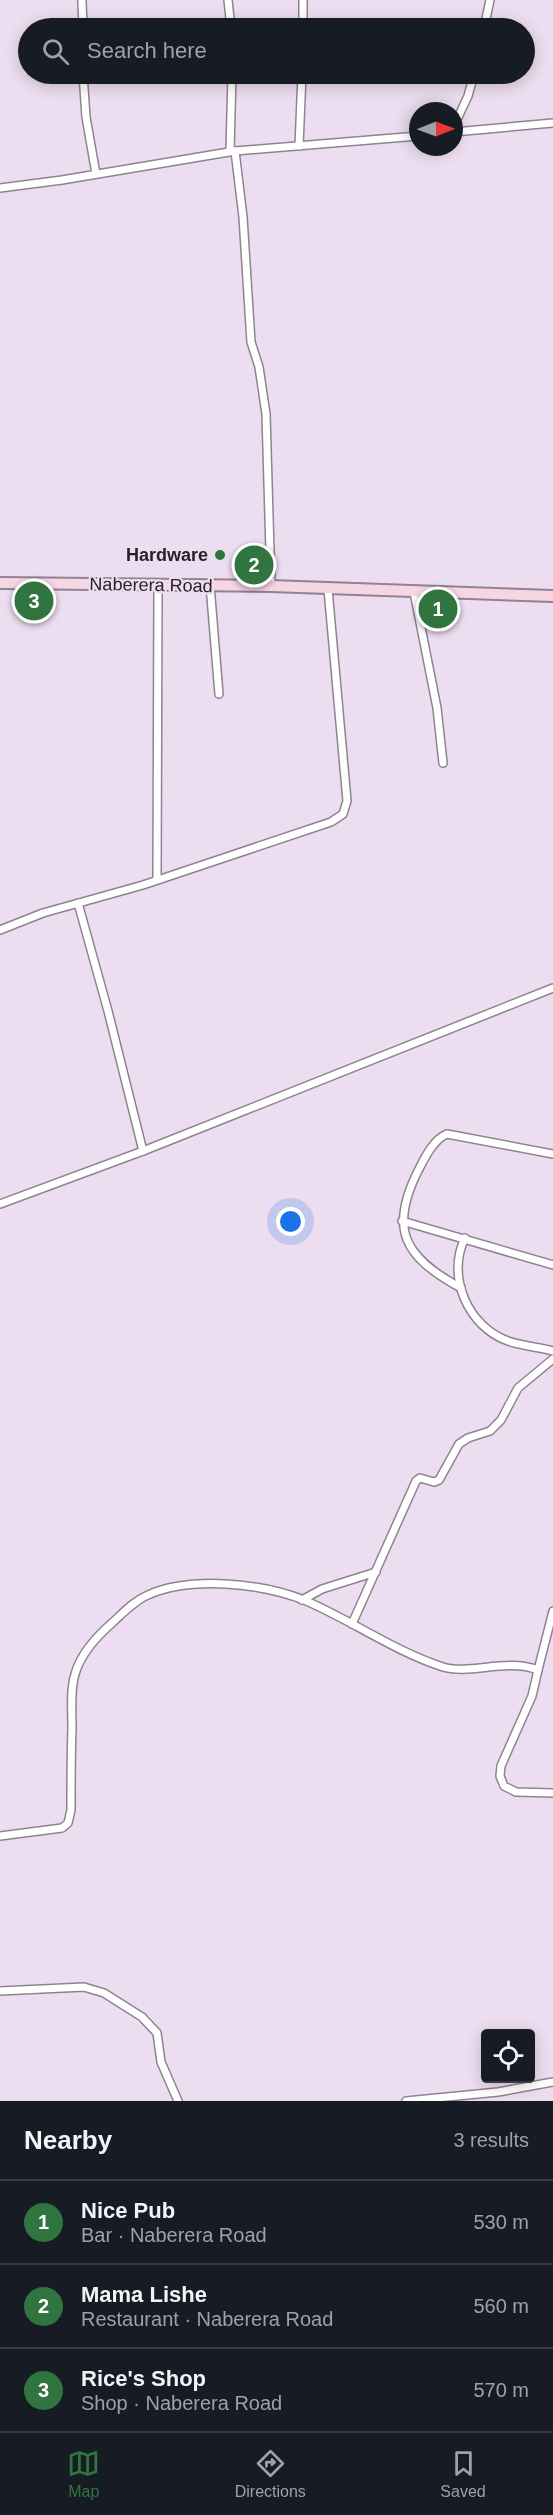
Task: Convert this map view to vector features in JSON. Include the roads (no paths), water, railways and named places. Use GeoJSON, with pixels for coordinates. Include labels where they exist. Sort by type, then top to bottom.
{"type":"FeatureCollection","features":[{"type":"Feature","properties":{"kind":"street"},"geometry":{"type":"LineString","coordinates":[[228,0],[230,18]]}},
{"type":"Feature","properties":{"kind":"street"},"geometry":{"type":"LineString","coordinates":[[303,0],[303,18]]}},
{"type":"Feature","properties":{"kind":"street"},"geometry":{"type":"LineString","coordinates":[[486,18],[490,0]]}},
{"type":"Feature","properties":{"kind":"street"},"geometry":{"type":"LineString","coordinates":[[82,2],[83,18]]}},
{"type":"Feature","properties":{"kind":"street"},"geometry":{"type":"LineString","coordinates":[[84,84],[86,117],[96,174]]}},
{"type":"Feature","properties":{"kind":"street"},"geometry":{"type":"LineString","coordinates":[[232,84],[233,151],[243,217],[251,342],[259,367],[266,414],[271,586]]}},
{"type":"Feature","properties":{"kind":"street"},"geometry":{"type":"LineString","coordinates":[[299,146],[302,84]]}},
{"type":"Feature","properties":{"kind":"street"},"geometry":{"type":"LineString","coordinates":[[463,107],[471,84]]}},
{"type":"Feature","properties":{"kind":"street"},"geometry":{"type":"LineString","coordinates":[[463,131],[553,123]]}},
{"type":"Feature","properties":{"kind":"street"},"geometry":{"type":"LineString","coordinates":[[0,188],[233,151],[409,137]]}},
{"type":"Feature","properties":{"kind":"street","name":"Naberera Road"},"geometry":{"type":"LineString","coordinates":[[0,583],[271,586],[553,596]]}},
{"type":"Feature","properties":{"kind":"street"},"geometry":{"type":"LineString","coordinates":[[157,879],[158,585]]}},
{"type":"Feature","properties":{"kind":"street"},"geometry":{"type":"LineString","coordinates":[[210,585],[219,694]]}},
{"type":"Feature","properties":{"kind":"street"},"geometry":{"type":"LineString","coordinates":[[0,930],[43,913],[143,885],[332,822],[343,814],[347,801],[328,589]]}},
{"type":"Feature","properties":{"kind":"street"},"geometry":{"type":"LineString","coordinates":[[414,592],[436,708],[443,763]]}},
{"type":"Feature","properties":{"kind":"street"},"geometry":{"type":"LineString","coordinates":[[78,903],[143,1151]]}},
{"type":"Feature","properties":{"kind":"street"},"geometry":{"type":"LineString","coordinates":[[0,1204],[143,1151],[553,988]]}},
{"type":"Feature","properties":{"kind":"street"},"geometry":{"type":"LineString","coordinates":[[461,1288],[439,1276],[421,1261],[409,1246],[402,1221],[403,1210],[428,1152],[444,1135],[454,1134],[553,1154]]}},
{"type":"Feature","properties":{"kind":"street"},"geometry":{"type":"LineString","coordinates":[[402,1221],[553,1265]]}},
{"type":"Feature","properties":{"kind":"street"},"geometry":{"type":"LineString","coordinates":[[465,1238],[458,1251],[457,1263],[461,1288],[479,1323],[507,1341],[553,1351]]}},
{"type":"Feature","properties":{"kind":"street"},"geometry":{"type":"LineString","coordinates":[[352,1624],[416,1480],[420,1478],[434,1482],[439,1480],[459,1444],[468,1438],[490,1431],[501,1420],[518,1388],[553,1359]]}},
{"type":"Feature","properties":{"kind":"street"},"geometry":{"type":"LineString","coordinates":[[302,1600],[322,1589],[376,1572]]}},
{"type":"Feature","properties":{"kind":"street"},"geometry":{"type":"LineString","coordinates":[[0,1836],[62,1828],[68,1823],[71,1810],[74,1675],[83,1656],[101,1632],[147,1595],[166,1589],[217,1582],[302,1600],[410,1653],[446,1668],[501,1665],[525,1666],[538,1670]]}},
{"type":"Feature","properties":{"kind":"street"},"geometry":{"type":"LineString","coordinates":[[553,1611],[532,1696],[501,1766],[500,1776],[504,1786],[516,1792],[553,1793]]}},
{"type":"Feature","properties":{"kind":"street"},"geometry":{"type":"LineString","coordinates":[[0,1991],[84,1987],[104,1993],[142,2017],[158,2033],[161,2062],[178,2101]]}},
{"type":"Feature","properties":{"kind":"street"},"geometry":{"type":"LineString","coordinates":[[406,2101],[487,2094],[553,2082]]}},
{"type":"Feature","properties":{"kind":"place","name":"Hardware"},"geometry":{"type":"Point","coordinates":[220,555]}},
{"type":"Feature","properties":{"kind":"place","name":"Mama Lishe"},"geometry":{"type":"Point","coordinates":[254,565]}},
{"type":"Feature","properties":{"kind":"place","name":"Rice's Shop"},"geometry":{"type":"Point","coordinates":[34,601]}},
{"type":"Feature","properties":{"kind":"place","name":"Nice Pub"},"geometry":{"type":"Point","coordinates":[438,609]}}]}
